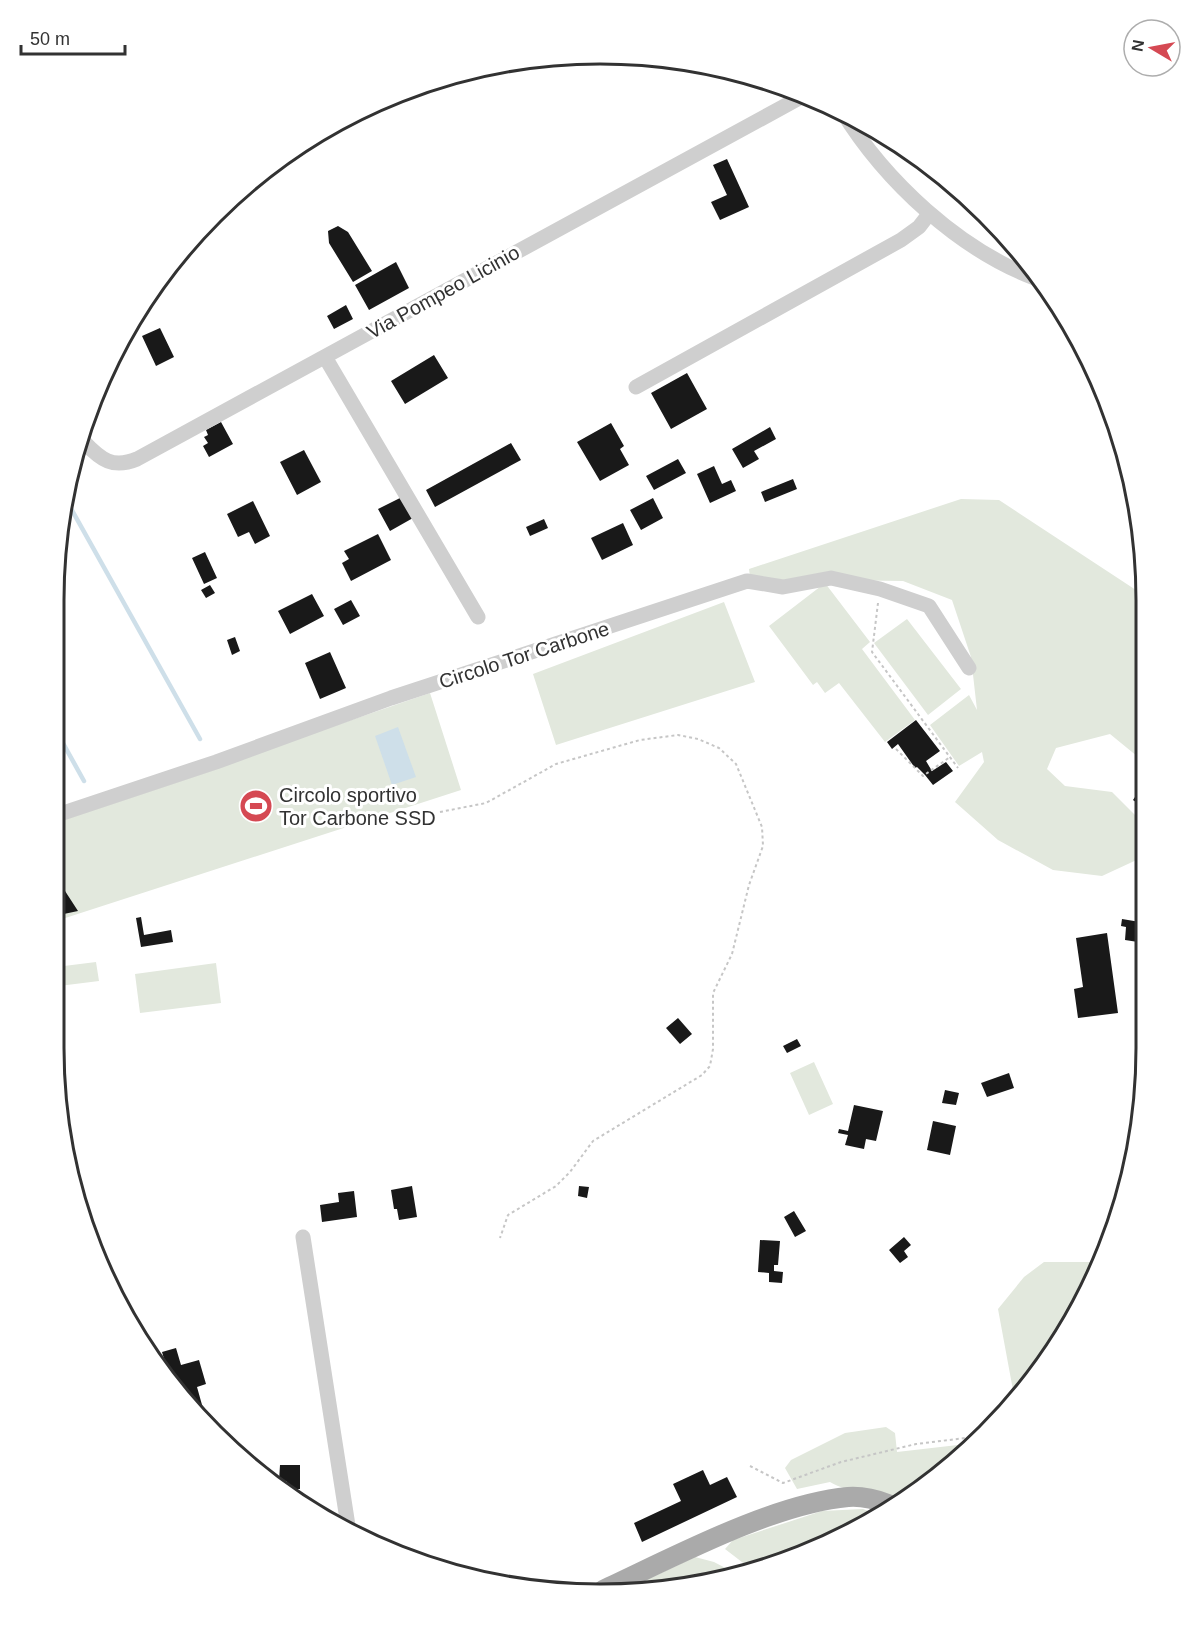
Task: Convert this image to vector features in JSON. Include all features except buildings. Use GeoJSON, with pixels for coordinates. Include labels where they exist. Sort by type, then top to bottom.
{"type":"FeatureCollection","features":[{"type":"Feature","properties":{"kind":"main road"},"geometry":{"type":"LineString","coordinates":[[617,1584],[721,1536],[777,1515],[846,1497],[866,1498],[884,1503]]}},
{"type":"Feature","properties":{"kind":"street","name":"Via Pompeo Licinio"},"geometry":{"type":"LineString","coordinates":[[88,445],[105,461],[124,464],[794,101]]}},
{"type":"Feature","properties":{"kind":"street"},"geometry":{"type":"LineString","coordinates":[[853,128],[891,176],[929,214],[996,261],[1025,274]]}},
{"type":"Feature","properties":{"kind":"street"},"geometry":{"type":"LineString","coordinates":[[636,387],[901,240],[919,227],[929,214]]}},
{"type":"Feature","properties":{"kind":"street"},"geometry":{"type":"LineString","coordinates":[[325,357],[478,617]]}},
{"type":"Feature","properties":{"kind":"street","name":"Circolo Tor Carbone"},"geometry":{"type":"LineString","coordinates":[[64,813],[216,762],[391,698],[747,581],[783,587],[831,578],[880,589],[929,606],[969,669]]}},
{"type":"Feature","properties":{"kind":"street"},"geometry":{"type":"LineString","coordinates":[[303,1237],[347,1521]]}},
{"type":"Feature","properties":{"kind":"path"},"geometry":{"type":"LineString","coordinates":[[880,589],[872,652],[958,768]]}},
{"type":"Feature","properties":{"kind":"path"},"geometry":{"type":"LineString","coordinates":[[441,812],[486,803],[555,764],[639,740],[678,735],[698,739],[719,748],[736,764],[762,827],[763,846],[749,885],[732,954],[713,993],[713,1049],[710,1066],[702,1075],[593,1141],[570,1172],[556,1186],[508,1215],[500,1238]]}},
{"type":"Feature","properties":{"kind":"path"},"geometry":{"type":"LineString","coordinates":[[896,749],[923,777],[950,757]]}},
{"type":"Feature","properties":{"kind":"path"},"geometry":{"type":"LineString","coordinates":[[750,1466],[783,1483],[841,1462],[906,1446],[968,1438]]}},
{"type":"Feature","properties":{"kind":"shaded area"},"geometry":{"type":"Polygon","coordinates":[[[961,499],[999,500],[1135,590],[1136,755],[1110,734],[1056,748],[1047,769],[1065,786],[1112,792],[1136,816],[1136,860],[1102,876],[1053,870],[998,840],[955,802],[984,762],[982,752],[959,766],[930,725],[969,695],[977,710],[971,657],[952,600],[903,581],[831,580],[751,585],[749,569],[961,499]]]}},
{"type":"Feature","properties":{"kind":"shaded area"},"geometry":{"type":"Polygon","coordinates":[[[825,583],[870,642],[862,649],[915,720],[885,742],[839,683],[825,693],[817,682],[813,685],[769,626],[825,583]]]}},
{"type":"Feature","properties":{"kind":"shaded area"},"geometry":{"type":"Polygon","coordinates":[[[724,602],[755,682],[556,745],[533,674],[724,602]]]}},
{"type":"Feature","properties":{"kind":"shaded area"},"geometry":{"type":"Polygon","coordinates":[[[907,619],[961,689],[928,715],[874,643],[907,619]]]}},
{"type":"Feature","properties":{"kind":"shaded area","name":"Circolo sportivo Tor Carbone SSD"},"geometry":{"type":"Polygon","coordinates":[[[430,693],[461,790],[64,918],[64,819],[430,693]]]}},
{"type":"Feature","properties":{"kind":"shaded area"},"geometry":{"type":"Polygon","coordinates":[[[398,727],[416,777],[392,785],[375,736],[398,727]]]}},
{"type":"Feature","properties":{"kind":"shaded area"},"geometry":{"type":"Polygon","coordinates":[[[96,962],[99,981],[64,985],[64,966],[96,962]]]}},
{"type":"Feature","properties":{"kind":"shaded area"},"geometry":{"type":"Polygon","coordinates":[[[216,963],[221,1003],[140,1013],[135,974],[216,963]]]}},
{"type":"Feature","properties":{"kind":"shaded area"},"geometry":{"type":"Polygon","coordinates":[[[814,1062],[833,1104],[809,1115],[790,1073],[814,1062]]]}},
{"type":"Feature","properties":{"kind":"shaded area"},"geometry":{"type":"Polygon","coordinates":[[[1044,1262],[1091,1262],[1064,1317],[1013,1390],[998,1309],[1024,1277],[1044,1262]]]}},
{"type":"Feature","properties":{"kind":"shaded area"},"geometry":{"type":"Polygon","coordinates":[[[886,1427],[895,1433],[897,1452],[961,1445],[926,1474],[892,1498],[837,1486],[830,1482],[797,1489],[785,1468],[791,1460],[845,1433],[886,1427]]]}},
{"type":"Feature","properties":{"kind":"shaded area"},"geometry":{"type":"Polygon","coordinates":[[[863,1509],[870,1512],[805,1544],[745,1564],[725,1549],[733,1540],[822,1511],[863,1509]]]}},
{"type":"Feature","properties":{"kind":"shaded area"},"geometry":{"type":"Polygon","coordinates":[[[695,1557],[714,1562],[727,1569],[670,1580],[641,1582],[695,1557]]]}},
{"type":"Feature","properties":{"kind":"waterway"},"geometry":{"type":"LineString","coordinates":[[72,511],[200,739]]}},
{"type":"Feature","properties":{"kind":"waterway"},"geometry":{"type":"LineString","coordinates":[[64,745],[84,781]]}},
{"type":"Feature","properties":{"kind":"place","name":"Circolo sportivo Tor Carbone SSD"},"geometry":{"type":"Point","coordinates":[256,806]}}]}
